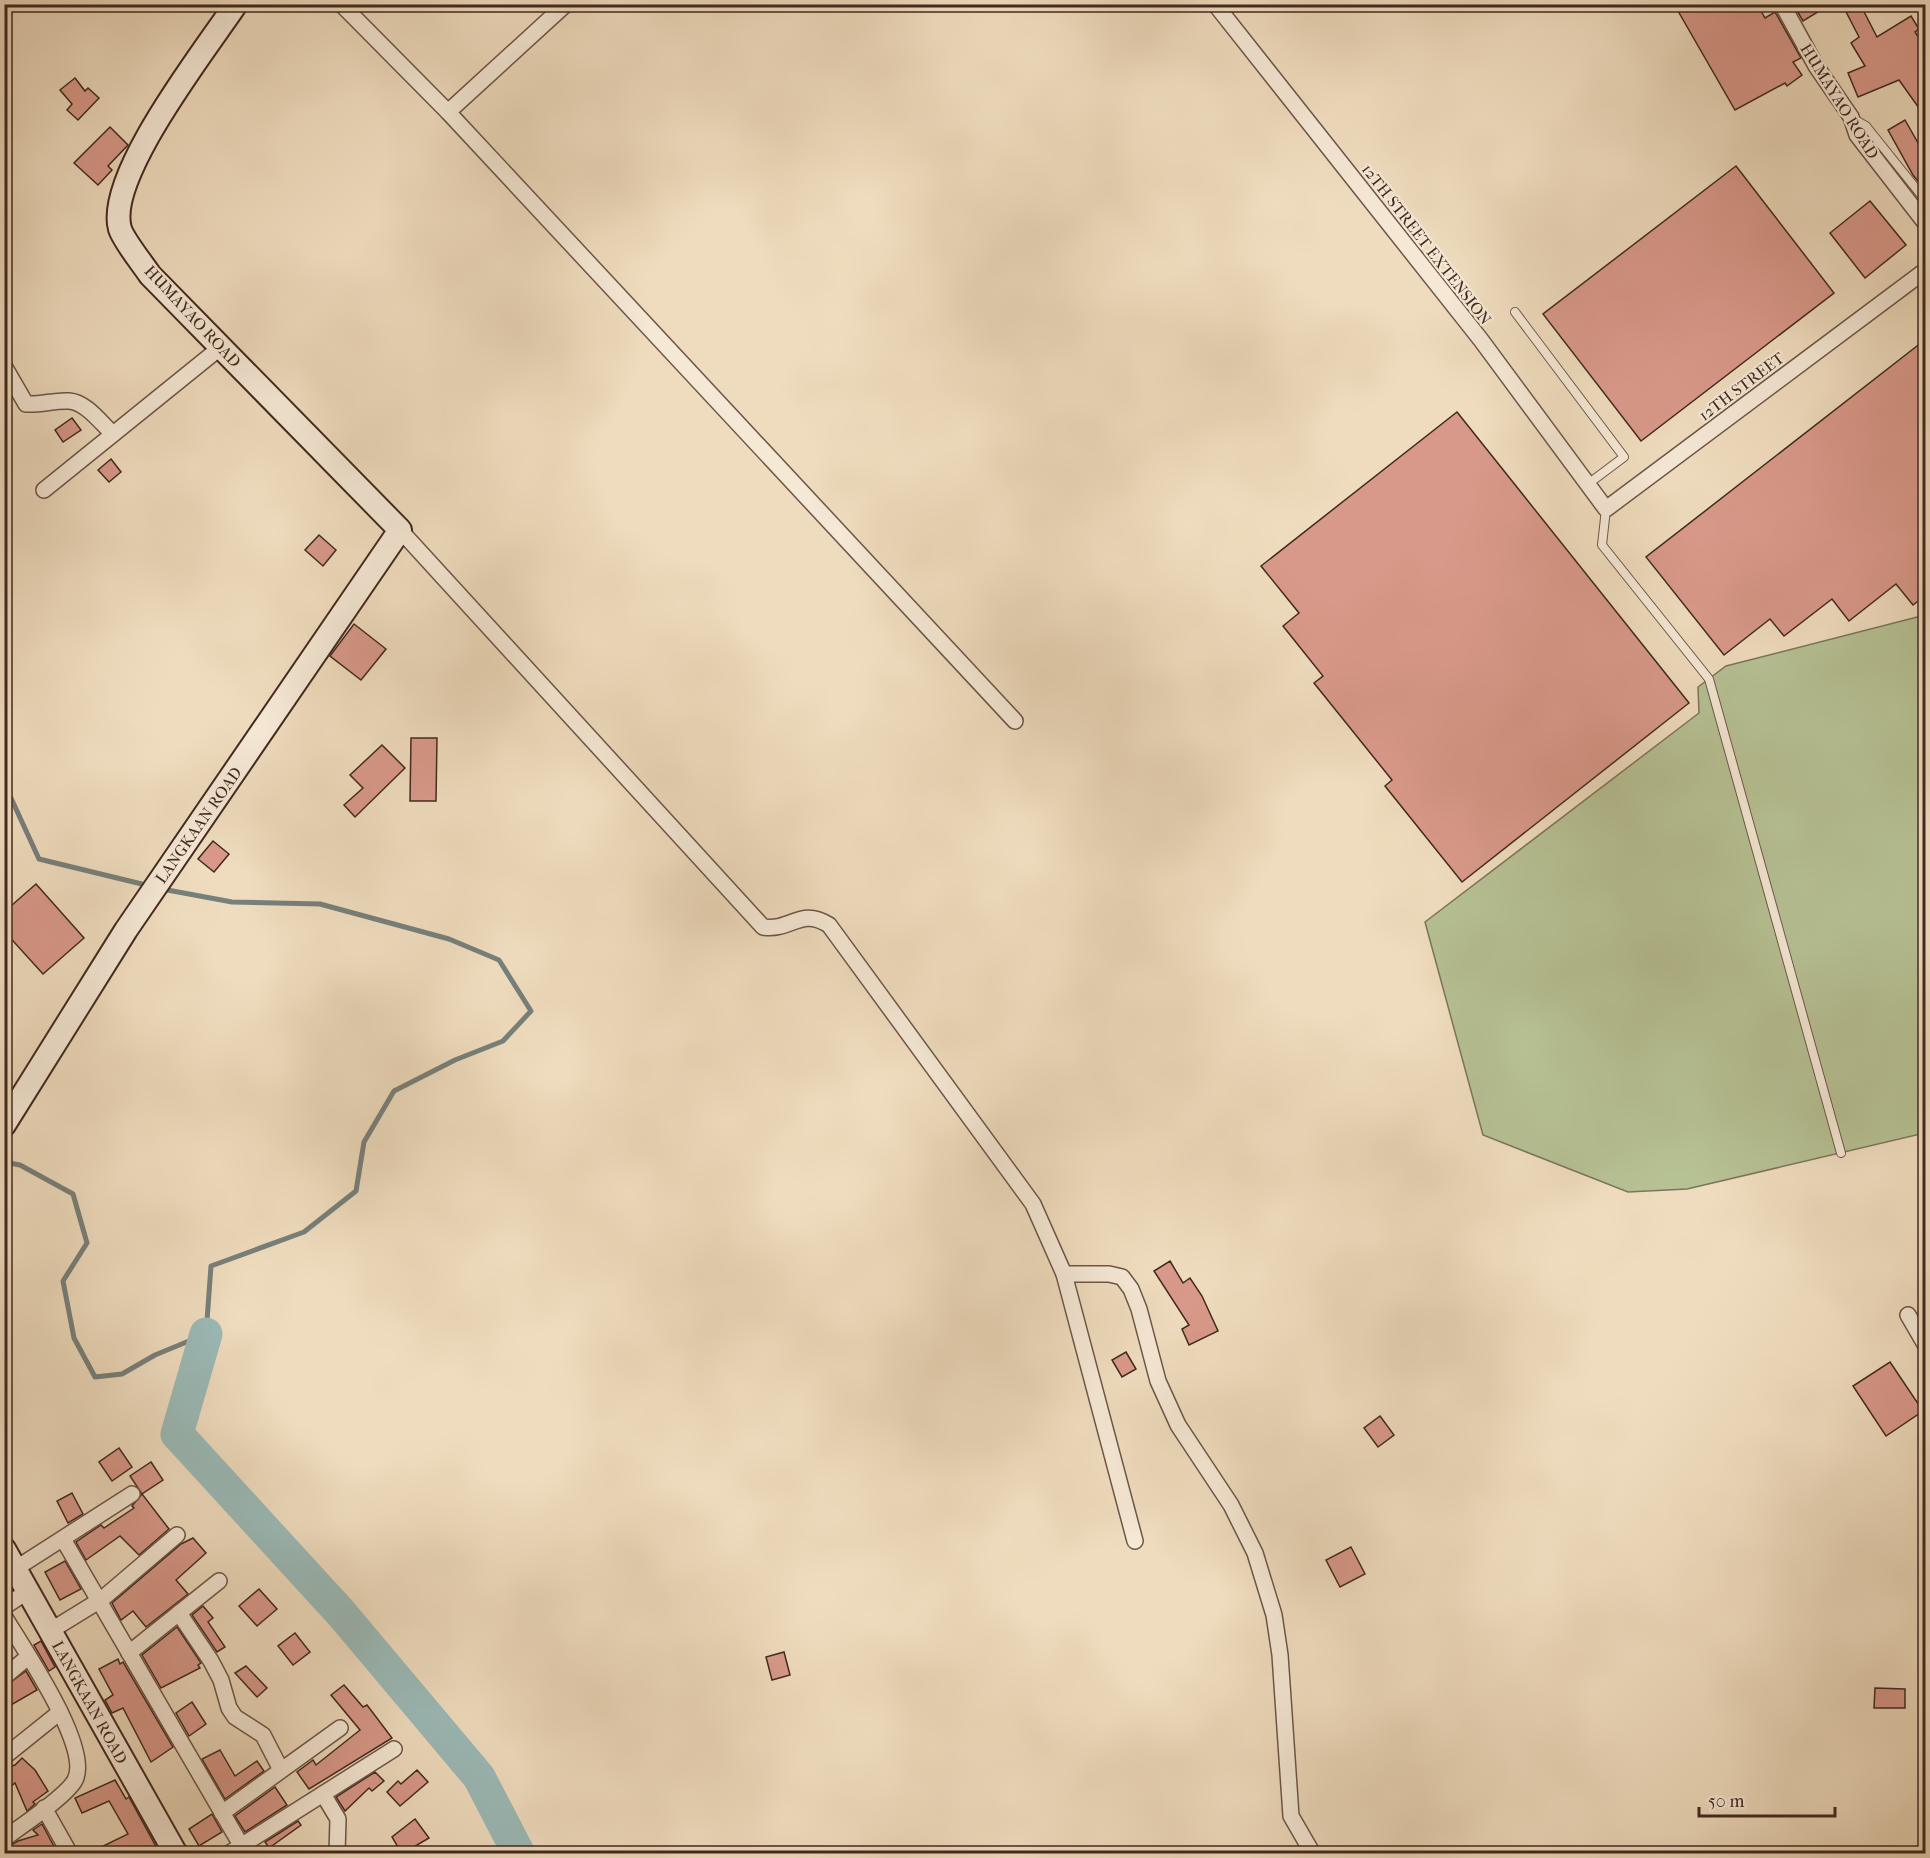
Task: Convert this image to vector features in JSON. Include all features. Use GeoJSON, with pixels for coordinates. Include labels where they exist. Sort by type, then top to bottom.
{"type":"FeatureCollection","features":[{"type":"Feature","properties":{"kind":"street","name":"HUMAYAO ROAD"},"geometry":{"type":"LineString","coordinates":[[236,4],[134,159],[122,195],[120,228],[150,275],[400,530]]}},
{"type":"Feature","properties":{"kind":"street"},"geometry":{"type":"LineString","coordinates":[[341,4],[448,112],[1015,722]]}},
{"type":"Feature","properties":{"kind":"street"},"geometry":{"type":"LineString","coordinates":[[448,112],[566,4]]}},
{"type":"Feature","properties":{"kind":"street","name":"12TH STREET EXTENSION"},"geometry":{"type":"LineString","coordinates":[[1215,4],[1481,340],[1606,509]]}},
{"type":"Feature","properties":{"kind":"street","name":"HUMAYAO ROAD"},"geometry":{"type":"LineString","coordinates":[[1782,4],[1816,66],[1851,117],[1857,135],[1926,224]]}},
{"type":"Feature","properties":{"kind":"street","name":"12TH STREET"},"geometry":{"type":"LineString","coordinates":[[1606,509],[1926,270]]}},
{"type":"Feature","properties":{"kind":"street"},"geometry":{"type":"LineString","coordinates":[[44,490],[221,347]]}},
{"type":"Feature","properties":{"kind":"street"},"geometry":{"type":"LineString","coordinates":[[4,366],[26,404],[42,405],[68,401],[81,405],[113,435]]}},
{"type":"Feature","properties":{"kind":"street"},"geometry":{"type":"LineString","coordinates":[[400,530],[763,927],[783,926],[801,917],[817,917],[829,925],[1033,1204],[1064,1274],[1135,1541]]}},
{"type":"Feature","properties":{"kind":"street","name":"LANGKAAN ROAD"},"geometry":{"type":"LineString","coordinates":[[4,1125],[126,930],[400,530]]}},
{"type":"Feature","properties":{"kind":"street"},"geometry":{"type":"LineString","coordinates":[[1064,1274],[1109,1274],[1122,1277],[1131,1289],[1139,1309],[1158,1380],[1178,1425],[1231,1506],[1255,1553],[1274,1615],[1291,1816],[1313,1854]]}},
{"type":"Feature","properties":{"kind":"street"},"geometry":{"type":"LineString","coordinates":[[1908,1315],[1926,1346]]}},
{"type":"Feature","properties":{"kind":"street"},"geometry":{"type":"LineString","coordinates":[[10,1559],[63,1539],[132,1494]]}},
{"type":"Feature","properties":{"kind":"street"},"geometry":{"type":"LineString","coordinates":[[50,1631],[98,1601],[177,1535]]}},
{"type":"Feature","properties":{"kind":"street"},"geometry":{"type":"LineString","coordinates":[[63,1539],[222,1813],[234,1850],[394,1749]]}},
{"type":"Feature","properties":{"kind":"street","name":"LANGKAAN ROAD"},"geometry":{"type":"LineString","coordinates":[[10,1559],[176,1854]]}},
{"type":"Feature","properties":{"kind":"street"},"geometry":{"type":"LineString","coordinates":[[129,1653],[219,1581]]}},
{"type":"Feature","properties":{"kind":"street"},"geometry":{"type":"LineString","coordinates":[[4,1607],[28,1592]]}},
{"type":"Feature","properties":{"kind":"street"},"geometry":{"type":"LineString","coordinates":[[179,1613],[211,1661],[221,1680],[229,1708],[235,1717],[262,1735],[281,1770]]}},
{"type":"Feature","properties":{"kind":"street"},"geometry":{"type":"LineString","coordinates":[[4,1616],[60,1712],[75,1742],[80,1768],[74,1782],[4,1839]]}},
{"type":"Feature","properties":{"kind":"street"},"geometry":{"type":"LineString","coordinates":[[4,1677],[28,1657]]}},
{"type":"Feature","properties":{"kind":"street"},"geometry":{"type":"LineString","coordinates":[[4,1757],[60,1712]]}},
{"type":"Feature","properties":{"kind":"street"},"geometry":{"type":"LineString","coordinates":[[222,1813],[340,1728]]}},
{"type":"Feature","properties":{"kind":"street"},"geometry":{"type":"LineString","coordinates":[[323,1794],[338,1819],[337,1854]]}},
{"type":"Feature","properties":{"kind":"street"},"geometry":{"type":"LineString","coordinates":[[44,1808],[70,1854]]}},
{"type":"Feature","properties":{"kind":"lane"},"geometry":{"type":"LineString","coordinates":[[1851,117],[1866,126],[1926,201]]}},
{"type":"Feature","properties":{"kind":"lane"},"geometry":{"type":"LineString","coordinates":[[1515,312],[1624,457],[1588,484]]}},
{"type":"Feature","properties":{"kind":"lane"},"geometry":{"type":"LineString","coordinates":[[1606,509],[1602,545],[1709,679],[1841,1153]]}},
{"type":"Feature","properties":{"kind":"green space"},"geometry":{"type":"Polygon","coordinates":[[[1925,615],[1925,1133],[1687,1189],[1628,1192],[1483,1135],[1425,922],[1699,713],[1698,687],[1726,666],[1925,615]]]}},
{"type":"Feature","properties":{"kind":"building"},"geometry":{"type":"Polygon","coordinates":[[[1674,4],[1757,4],[1765,18],[1775,12],[1801,58],[1793,62],[1802,75],[1787,86],[1785,83],[1735,110],[1674,4]]]}},
{"type":"Feature","properties":{"kind":"building"},"geometry":{"type":"Polygon","coordinates":[[[1793,4],[1831,4],[1803,21],[1793,4]]]}},
{"type":"Feature","properties":{"kind":"building"},"geometry":{"type":"Polygon","coordinates":[[[1842,4],[1860,4],[1877,37],[1911,16],[1919,29],[1915,32],[1926,49],[1926,118],[1899,80],[1858,97],[1848,73],[1865,66],[1851,43],[1859,37],[1842,4]]]}},
{"type":"Feature","properties":{"kind":"building"},"geometry":{"type":"Polygon","coordinates":[[[75,78],[85,91],[88,88],[99,98],[78,120],[67,110],[72,104],[60,90],[75,78]]]}},
{"type":"Feature","properties":{"kind":"building"},"geometry":{"type":"Polygon","coordinates":[[[1905,120],[1926,157],[1926,191],[1913,175],[1888,130],[1905,120]]]}},
{"type":"Feature","properties":{"kind":"building"},"geometry":{"type":"Polygon","coordinates":[[[110,127],[128,145],[108,166],[112,170],[98,185],[74,163],[110,127]]]}},
{"type":"Feature","properties":{"kind":"building"},"geometry":{"type":"Polygon","coordinates":[[[1736,166],[1834,293],[1641,441],[1543,314],[1736,166]]]}},
{"type":"Feature","properties":{"kind":"building"},"geometry":{"type":"Polygon","coordinates":[[[1870,201],[1906,245],[1865,278],[1830,233],[1870,201]]]}},
{"type":"Feature","properties":{"kind":"building"},"geometry":{"type":"Polygon","coordinates":[[[1926,339],[1926,595],[1913,605],[1896,584],[1849,621],[1832,599],[1784,636],[1770,619],[1724,655],[1646,557],[1926,339]]]}},
{"type":"Feature","properties":{"kind":"building"},"geometry":{"type":"Polygon","coordinates":[[[1457,412],[1689,703],[1462,882],[1385,786],[1392,780],[1314,683],[1323,676],[1283,626],[1299,613],[1261,566],[1457,412]]]}},
{"type":"Feature","properties":{"kind":"building"},"geometry":{"type":"Polygon","coordinates":[[[72,418],[81,430],[63,442],[55,430],[72,418]]]}},
{"type":"Feature","properties":{"kind":"building"},"geometry":{"type":"Polygon","coordinates":[[[111,459],[121,472],[109,482],[98,470],[111,459]]]}},
{"type":"Feature","properties":{"kind":"building"},"geometry":{"type":"Polygon","coordinates":[[[319,535],[336,550],[323,566],[305,550],[319,535]]]}},
{"type":"Feature","properties":{"kind":"building"},"geometry":{"type":"Polygon","coordinates":[[[354,624],[386,649],[361,680],[330,656],[354,624]]]}},
{"type":"Feature","properties":{"kind":"building"},"geometry":{"type":"Polygon","coordinates":[[[411,738],[437,738],[436,801],[410,801],[411,738]]]}},
{"type":"Feature","properties":{"kind":"building"},"geometry":{"type":"Polygon","coordinates":[[[382,745],[405,768],[355,817],[344,805],[363,788],[350,775],[382,745]]]}},
{"type":"Feature","properties":{"kind":"building"},"geometry":{"type":"Polygon","coordinates":[[[213,841],[229,854],[214,872],[198,859],[213,841]]]}},
{"type":"Feature","properties":{"kind":"building"},"geometry":{"type":"Polygon","coordinates":[[[36,884],[84,938],[43,974],[4,931],[4,912],[36,884]]]}},
{"type":"Feature","properties":{"kind":"building"},"geometry":{"type":"Polygon","coordinates":[[[1170,1261],[1183,1283],[1190,1278],[1202,1296],[1218,1331],[1189,1345],[1182,1329],[1189,1325],[1154,1271],[1170,1261]]]}},
{"type":"Feature","properties":{"kind":"building"},"geometry":{"type":"Polygon","coordinates":[[[1126,1352],[1136,1369],[1122,1377],[1112,1360],[1126,1352]]]}},
{"type":"Feature","properties":{"kind":"building"},"geometry":{"type":"Polygon","coordinates":[[[1890,1362],[1923,1411],[1886,1436],[1853,1386],[1890,1362]]]}},
{"type":"Feature","properties":{"kind":"building"},"geometry":{"type":"Polygon","coordinates":[[[1380,1416],[1394,1435],[1378,1447],[1364,1428],[1380,1416]]]}},
{"type":"Feature","properties":{"kind":"building"},"geometry":{"type":"Polygon","coordinates":[[[119,1448],[132,1467],[112,1481],[99,1462],[119,1448]]]}},
{"type":"Feature","properties":{"kind":"building"},"geometry":{"type":"Polygon","coordinates":[[[151,1462],[163,1480],[142,1494],[130,1476],[151,1462]]]}},
{"type":"Feature","properties":{"kind":"building"},"geometry":{"type":"Polygon","coordinates":[[[72,1493],[83,1514],[68,1523],[57,1501],[72,1493]]]}},
{"type":"Feature","properties":{"kind":"building"},"geometry":{"type":"Polygon","coordinates":[[[142,1494],[169,1529],[139,1555],[120,1536],[86,1560],[76,1542],[101,1525],[104,1528],[134,1508],[132,1506],[142,1494]]]}},
{"type":"Feature","properties":{"kind":"building"},"geometry":{"type":"Polygon","coordinates":[[[193,1538],[206,1553],[176,1580],[188,1594],[146,1627],[133,1611],[121,1620],[112,1603],[181,1544],[193,1538]]]}},
{"type":"Feature","properties":{"kind":"building"},"geometry":{"type":"Polygon","coordinates":[[[1351,1547],[1365,1574],[1340,1587],[1326,1560],[1351,1547]]]}},
{"type":"Feature","properties":{"kind":"building"},"geometry":{"type":"Polygon","coordinates":[[[65,1561],[81,1589],[60,1600],[45,1572],[65,1561]]]}},
{"type":"Feature","properties":{"kind":"building"},"geometry":{"type":"Polygon","coordinates":[[[259,1589],[277,1609],[257,1626],[239,1606],[259,1589]]]}},
{"type":"Feature","properties":{"kind":"building"},"geometry":{"type":"Polygon","coordinates":[[[203,1606],[213,1618],[208,1622],[225,1647],[217,1652],[192,1615],[203,1606]]]}},
{"type":"Feature","properties":{"kind":"building"},"geometry":{"type":"Polygon","coordinates":[[[177,1627],[201,1663],[198,1665],[200,1668],[161,1688],[142,1655],[177,1627]]]}},
{"type":"Feature","properties":{"kind":"building"},"geometry":{"type":"Polygon","coordinates":[[[295,1633],[310,1652],[293,1665],[278,1646],[295,1633]]]}},
{"type":"Feature","properties":{"kind":"building"},"geometry":{"type":"Polygon","coordinates":[[[41,1641],[55,1667],[49,1671],[34,1645],[41,1641]]]}},
{"type":"Feature","properties":{"kind":"building"},"geometry":{"type":"Polygon","coordinates":[[[784,1652],[790,1675],[772,1680],[766,1657],[784,1652]]]}},
{"type":"Feature","properties":{"kind":"building"},"geometry":{"type":"Polygon","coordinates":[[[118,1659],[120,1664],[123,1662],[173,1747],[151,1762],[123,1708],[112,1713],[105,1700],[113,1695],[99,1669],[118,1659]]]}},
{"type":"Feature","properties":{"kind":"building"},"geometry":{"type":"Polygon","coordinates":[[[246,1666],[267,1688],[257,1697],[235,1673],[246,1666]]]}},
{"type":"Feature","properties":{"kind":"building"},"geometry":{"type":"Polygon","coordinates":[[[26,1671],[37,1690],[4,1709],[4,1687],[26,1671]]]}},
{"type":"Feature","properties":{"kind":"building"},"geometry":{"type":"Polygon","coordinates":[[[344,1685],[363,1707],[367,1705],[392,1738],[309,1789],[297,1772],[313,1760],[316,1765],[360,1730],[331,1695],[344,1685]]]}},
{"type":"Feature","properties":{"kind":"building"},"geometry":{"type":"Polygon","coordinates":[[[1875,1688],[1905,1689],[1905,1708],[1874,1708],[1875,1688]]]}},
{"type":"Feature","properties":{"kind":"building"},"geometry":{"type":"Polygon","coordinates":[[[192,1702],[206,1724],[189,1736],[176,1713],[192,1702]]]}},
{"type":"Feature","properties":{"kind":"building"},"geometry":{"type":"Polygon","coordinates":[[[220,1750],[235,1776],[257,1761],[264,1771],[225,1799],[202,1759],[220,1750]]]}},
{"type":"Feature","properties":{"kind":"building"},"geometry":{"type":"Polygon","coordinates":[[[22,1758],[35,1770],[48,1791],[33,1802],[35,1804],[27,1811],[15,1783],[4,1792],[4,1768],[15,1765],[22,1758]]]}},
{"type":"Feature","properties":{"kind":"building"},"geometry":{"type":"Polygon","coordinates":[[[417,1770],[428,1782],[400,1806],[387,1792],[398,1781],[401,1784],[417,1770]]]}},
{"type":"Feature","properties":{"kind":"building"},"geometry":{"type":"Polygon","coordinates":[[[375,1772],[384,1781],[372,1791],[369,1788],[345,1811],[336,1797],[375,1772]]]}},
{"type":"Feature","properties":{"kind":"building"},"geometry":{"type":"Polygon","coordinates":[[[115,1780],[126,1799],[129,1797],[160,1854],[87,1854],[128,1834],[109,1801],[82,1813],[75,1798],[115,1780]]]}},
{"type":"Feature","properties":{"kind":"building"},"geometry":{"type":"Polygon","coordinates":[[[275,1787],[287,1805],[245,1832],[235,1816],[275,1787]]]}},
{"type":"Feature","properties":{"kind":"building"},"geometry":{"type":"Polygon","coordinates":[[[212,1814],[222,1832],[199,1846],[189,1829],[212,1814]]]}},
{"type":"Feature","properties":{"kind":"building"},"geometry":{"type":"Polygon","coordinates":[[[415,1819],[429,1838],[402,1854],[392,1837],[415,1819]]]}},
{"type":"Feature","properties":{"kind":"building"},"geometry":{"type":"Polygon","coordinates":[[[298,1821],[301,1825],[269,1848],[265,1842],[298,1821]]]}},
{"type":"Feature","properties":{"kind":"building"},"geometry":{"type":"Polygon","coordinates":[[[42,1824],[58,1854],[4,1854],[4,1849],[18,1841],[38,1835],[33,1830],[42,1824]]]}},
{"type":"Feature","properties":{"kind":"waterway"},"geometry":{"type":"LineString","coordinates":[[4,796],[11,798],[39,859],[150,886]]}},
{"type":"Feature","properties":{"kind":"waterway"},"geometry":{"type":"LineString","coordinates":[[4,1162],[20,1165],[73,1194],[87,1243],[63,1281],[74,1338],[95,1377],[122,1374],[155,1355],[206,1334],[211,1266],[304,1232],[356,1191],[364,1142],[394,1091],[455,1060],[503,1041],[531,1011],[499,960],[449,939],[320,904],[232,902],[162,889]]}},
{"type":"Feature","properties":{"kind":"waterway"},"geometry":{"type":"LineString","coordinates":[[206,1334],[177,1434],[341,1613],[479,1777],[519,1854]]}}]}
